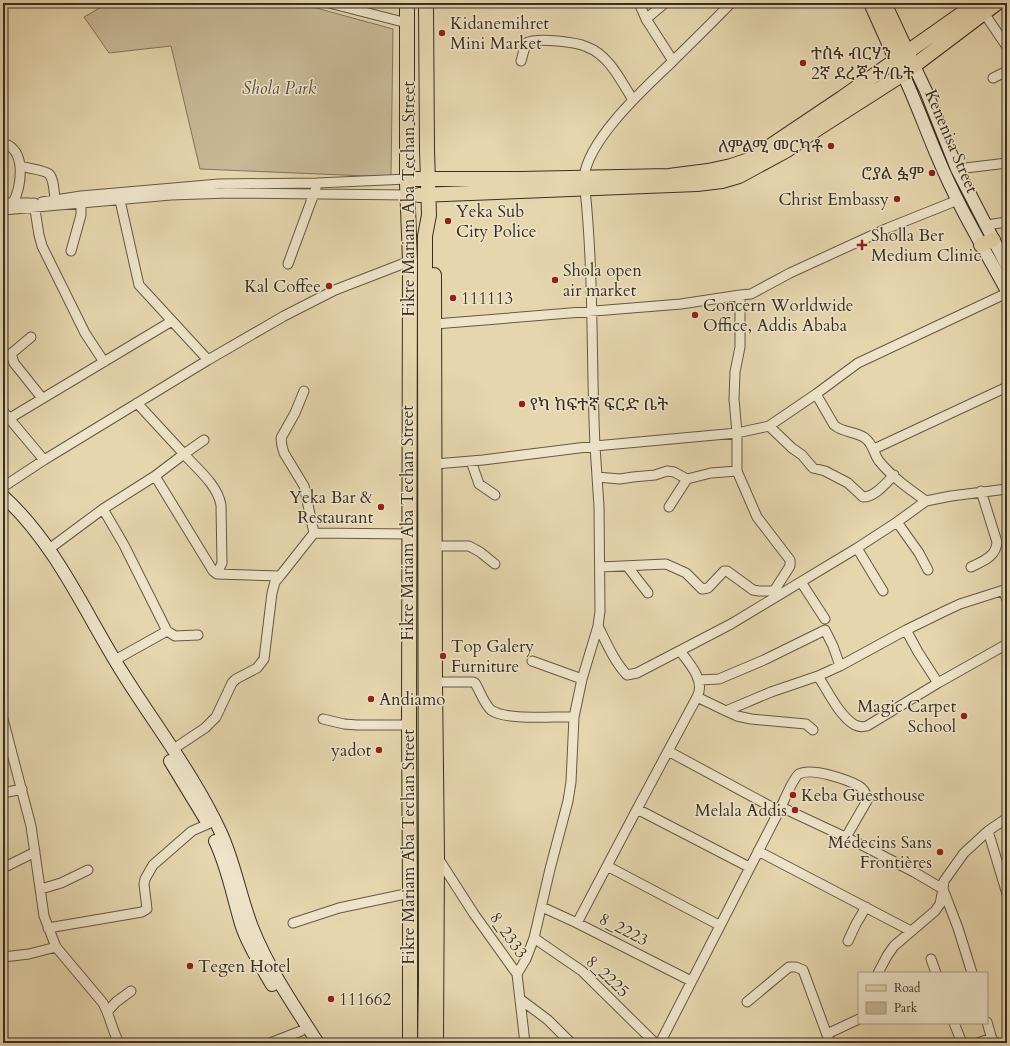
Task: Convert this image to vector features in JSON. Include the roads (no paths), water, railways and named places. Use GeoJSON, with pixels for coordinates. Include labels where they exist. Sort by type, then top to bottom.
{"type":"FeatureCollection","features":[{"type":"Feature","properties":{"kind":"main road","name":"Fikre Mariam Aba Techan Street"},"geometry":{"type":"LineString","coordinates":[[407,3],[408,195],[410,261],[410,1043]]}},
{"type":"Feature","properties":{"kind":"main road","name":"Fikre Mariam Aba Techan Street"},"geometry":{"type":"LineString","coordinates":[[425,1043],[430,463],[425,236],[429,215],[426,3]]}},
{"type":"Feature","properties":{"kind":"main road"},"geometry":{"type":"LineString","coordinates":[[427,136],[435,121],[435,3]]}},
{"type":"Feature","properties":{"kind":"main road","name":"Kenenisa Street"},"geometry":{"type":"LineString","coordinates":[[871,3],[908,70],[914,97],[938,159],[958,200],[987,243],[1007,266]]}},
{"type":"Feature","properties":{"kind":"main road","name":"Kenenisa Street"},"geometry":{"type":"LineString","coordinates":[[884,3],[901,56]]}},
{"type":"Feature","properties":{"kind":"main road"},"geometry":{"type":"LineString","coordinates":[[817,122],[901,56],[981,8],[997,3]]}},
{"type":"Feature","properties":{"kind":"main road"},"geometry":{"type":"LineString","coordinates":[[408,195],[428,195],[669,176],[708,171],[731,166],[749,160],[908,70],[981,8]]}},
{"type":"Feature","properties":{"kind":"main road","name":"Kenenisa Street"},"geometry":{"type":"LineString","coordinates":[[908,70],[926,91],[957,168],[986,224],[987,243],[1007,292]]}},
{"type":"Feature","properties":{"kind":"main road"},"geometry":{"type":"LineString","coordinates":[[408,179],[585,183]]}},
{"type":"Feature","properties":{"kind":"main road"},"geometry":{"type":"LineString","coordinates":[[429,215],[434,237],[435,324],[430,463],[436,546],[436,1043]]}},
{"type":"Feature","properties":{"kind":"main road"},"geometry":{"type":"LineString","coordinates":[[410,462],[430,463]]}},
{"type":"Feature","properties":{"kind":"main road"},"geometry":{"type":"LineString","coordinates":[[3,496],[29,522],[49,549],[115,660],[164,752],[208,824],[223,861],[243,928],[318,1043]]}},
{"type":"Feature","properties":{"kind":"main road"},"geometry":{"type":"LineString","coordinates":[[3,506],[30,535],[54,569],[108,663],[172,750],[204,802],[220,831],[230,855],[251,924],[257,950],[309,1043]]}},
{"type":"Feature","properties":{"kind":"street"},"geometry":{"type":"LineString","coordinates":[[330,3],[407,23]]}},
{"type":"Feature","properties":{"kind":"street"},"geometry":{"type":"LineString","coordinates":[[639,3],[646,18],[673,61]]}},
{"type":"Feature","properties":{"kind":"street"},"geometry":{"type":"LineString","coordinates":[[646,18],[665,3]]}},
{"type":"Feature","properties":{"kind":"street"},"geometry":{"type":"LineString","coordinates":[[517,974],[526,959],[534,938],[568,801],[571,782],[574,717],[582,680],[598,626],[600,611],[599,507],[593,403],[592,310],[590,245],[585,183],[586,166],[591,154],[610,127],[633,100],[731,3]]}},
{"type":"Feature","properties":{"kind":"street"},"geometry":{"type":"LineString","coordinates":[[981,8],[1007,47]]}},
{"type":"Feature","properties":{"kind":"street"},"geometry":{"type":"LineString","coordinates":[[521,61],[526,43],[530,41],[553,41],[586,46],[597,51],[604,58],[615,71],[633,100]]}},
{"type":"Feature","properties":{"kind":"street"},"geometry":{"type":"LineString","coordinates":[[993,78],[1007,71]]}},
{"type":"Feature","properties":{"kind":"street"},"geometry":{"type":"LineString","coordinates":[[3,145],[8,145],[14,150],[18,156],[20,166],[18,194],[13,203]]}},
{"type":"Feature","properties":{"kind":"street"},"geometry":{"type":"LineString","coordinates":[[957,168],[1007,163]]}},
{"type":"Feature","properties":{"kind":"street"},"geometry":{"type":"LineString","coordinates":[[20,166],[44,171],[49,174],[52,180],[55,199]]}},
{"type":"Feature","properties":{"kind":"street"},"geometry":{"type":"LineString","coordinates":[[3,210],[34,205],[219,184],[317,183],[408,179]]}},
{"type":"Feature","properties":{"kind":"street"},"geometry":{"type":"LineString","coordinates":[[288,264],[317,183]]}},
{"type":"Feature","properties":{"kind":"street"},"geometry":{"type":"LineString","coordinates":[[119,196],[186,194],[408,195]]}},
{"type":"Feature","properties":{"kind":"street"},"geometry":{"type":"LineString","coordinates":[[119,196],[139,285],[208,360]]}},
{"type":"Feature","properties":{"kind":"street"},"geometry":{"type":"LineString","coordinates":[[3,203],[34,205],[55,199],[81,200]]}},
{"type":"Feature","properties":{"kind":"street"},"geometry":{"type":"LineString","coordinates":[[71,250],[81,215],[81,200]]}},
{"type":"Feature","properties":{"kind":"street"},"geometry":{"type":"LineString","coordinates":[[435,324],[508,319],[592,310],[681,304],[751,294],[790,273],[888,228],[958,200]]}},
{"type":"Feature","properties":{"kind":"street"},"geometry":{"type":"LineString","coordinates":[[34,205],[42,246],[85,334],[104,362]]}},
{"type":"Feature","properties":{"kind":"street"},"geometry":{"type":"LineString","coordinates":[[986,224],[1007,222]]}},
{"type":"Feature","properties":{"kind":"street"},"geometry":{"type":"LineString","coordinates":[[3,487],[44,460],[208,360],[284,316],[335,290],[410,261]]}},
{"type":"Feature","properties":{"kind":"street"},"geometry":{"type":"LineString","coordinates":[[430,463],[483,460],[595,446],[737,433],[769,426],[858,363],[1007,292]]}},
{"type":"Feature","properties":{"kind":"street"},"geometry":{"type":"LineString","coordinates":[[740,295],[740,347],[735,372],[734,399],[737,433],[737,471],[758,517],[790,560],[790,566],[776,593]]}},
{"type":"Feature","properties":{"kind":"street"},"geometry":{"type":"LineString","coordinates":[[10,418],[172,321]]}},
{"type":"Feature","properties":{"kind":"street"},"geometry":{"type":"LineString","coordinates":[[31,337],[12,353],[12,357],[14,363],[42,398]]}},
{"type":"Feature","properties":{"kind":"street"},"geometry":{"type":"LineString","coordinates":[[874,449],[1007,387]]}},
{"type":"Feature","properties":{"kind":"street"},"geometry":{"type":"LineString","coordinates":[[304,391],[295,413],[281,438],[284,453],[304,486],[314,533]]}},
{"type":"Feature","properties":{"kind":"street"},"geometry":{"type":"LineString","coordinates":[[816,394],[834,425],[838,429],[866,439],[874,449],[878,460],[904,486],[926,501]]}},
{"type":"Feature","properties":{"kind":"street"},"geometry":{"type":"LineString","coordinates":[[138,403],[213,486],[219,496],[221,505],[222,563],[216,574]]}},
{"type":"Feature","properties":{"kind":"street"},"geometry":{"type":"LineString","coordinates":[[3,411],[44,460]]}},
{"type":"Feature","properties":{"kind":"street"},"geometry":{"type":"LineString","coordinates":[[769,426],[792,448],[802,455],[813,468],[825,471],[848,483],[863,497],[871,494],[894,475]]}},
{"type":"Feature","properties":{"kind":"street"},"geometry":{"type":"LineString","coordinates":[[49,549],[103,509],[155,476],[204,440]]}},
{"type":"Feature","properties":{"kind":"street"},"geometry":{"type":"LineString","coordinates":[[471,461],[479,484],[495,495]]}},
{"type":"Feature","properties":{"kind":"street"},"geometry":{"type":"LineString","coordinates":[[597,477],[620,479],[633,476],[655,475],[667,470],[687,479],[711,473],[737,471]]}},
{"type":"Feature","properties":{"kind":"street"},"geometry":{"type":"LineString","coordinates":[[155,476],[216,574],[280,576]]}},
{"type":"Feature","properties":{"kind":"street"},"geometry":{"type":"LineString","coordinates":[[669,507],[687,479]]}},
{"type":"Feature","properties":{"kind":"street"},"geometry":{"type":"LineString","coordinates":[[598,626],[610,650],[627,675],[637,673],[731,624],[776,593],[801,582],[857,548],[926,501],[981,491],[1007,489]]}},
{"type":"Feature","properties":{"kind":"street"},"geometry":{"type":"LineString","coordinates":[[971,567],[991,557],[997,548],[997,542],[981,491]]}},
{"type":"Feature","properties":{"kind":"street"},"geometry":{"type":"LineString","coordinates":[[103,509],[124,545],[167,631],[175,636],[198,636]]}},
{"type":"Feature","properties":{"kind":"street"},"geometry":{"type":"LineString","coordinates":[[897,522],[919,553],[928,570]]}},
{"type":"Feature","properties":{"kind":"street"},"geometry":{"type":"LineString","coordinates":[[314,533],[410,534]]}},
{"type":"Feature","properties":{"kind":"street"},"geometry":{"type":"LineString","coordinates":[[172,750],[205,728],[216,717],[232,683],[236,679],[257,668],[264,659],[272,593],[275,582],[314,533]]}},
{"type":"Feature","properties":{"kind":"street"},"geometry":{"type":"LineString","coordinates":[[436,546],[469,546],[480,552],[495,564]]}},
{"type":"Feature","properties":{"kind":"street"},"geometry":{"type":"LineString","coordinates":[[857,548],[883,591]]}},
{"type":"Feature","properties":{"kind":"street"},"geometry":{"type":"LineString","coordinates":[[600,567],[666,564],[686,573],[702,589],[708,588],[724,570],[753,590],[776,593]]}},
{"type":"Feature","properties":{"kind":"street"},"geometry":{"type":"LineString","coordinates":[[628,566],[648,593]]}},
{"type":"Feature","properties":{"kind":"street"},"geometry":{"type":"LineString","coordinates":[[801,582],[825,619]]}},
{"type":"Feature","properties":{"kind":"street"},"geometry":{"type":"LineString","coordinates":[[726,710],[771,692],[818,676],[840,666],[906,630],[960,604],[1005,590],[1007,600]]}},
{"type":"Feature","properties":{"kind":"street"},"geometry":{"type":"LineString","coordinates":[[699,680],[719,679],[764,660],[824,630],[833,646],[840,666]]}},
{"type":"Feature","properties":{"kind":"street"},"geometry":{"type":"LineString","coordinates":[[906,630],[938,683]]}},
{"type":"Feature","properties":{"kind":"street"},"geometry":{"type":"LineString","coordinates":[[115,660],[167,631]]}},
{"type":"Feature","properties":{"kind":"street"},"geometry":{"type":"LineString","coordinates":[[818,676],[848,720],[861,727],[867,726],[938,683],[1007,644]]}},
{"type":"Feature","properties":{"kind":"street"},"geometry":{"type":"LineString","coordinates":[[577,923],[697,697],[700,688],[699,680],[691,665],[680,651]]}},
{"type":"Feature","properties":{"kind":"street"},"geometry":{"type":"LineString","coordinates":[[532,661],[582,680]]}},
{"type":"Feature","properties":{"kind":"street"},"geometry":{"type":"LineString","coordinates":[[435,682],[473,682],[488,706],[496,712],[525,718],[574,717]]}},
{"type":"Feature","properties":{"kind":"street"},"geometry":{"type":"LineString","coordinates":[[697,697],[737,716],[751,719],[806,724],[813,730]]}},
{"type":"Feature","properties":{"kind":"street"},"geometry":{"type":"LineString","coordinates":[[3,718],[31,826],[44,916],[48,928],[56,947],[99,997],[108,1012],[114,1035],[119,1043]]}},
{"type":"Feature","properties":{"kind":"street"},"geometry":{"type":"LineString","coordinates":[[323,719],[344,724],[357,725],[409,725]]}},
{"type":"Feature","properties":{"kind":"street"},"geometry":{"type":"LineString","coordinates":[[668,752],[780,809],[846,837],[914,872],[943,889],[958,928],[972,972]]}},
{"type":"Feature","properties":{"kind":"street"},"geometry":{"type":"LineString","coordinates":[[660,1043],[796,777],[801,774],[821,773],[859,786],[866,792],[868,799],[846,837]]}},
{"type":"Feature","properties":{"kind":"street"},"geometry":{"type":"LineString","coordinates":[[3,794],[22,789]]}},
{"type":"Feature","properties":{"kind":"street"},"geometry":{"type":"LineString","coordinates":[[637,809],[749,867]]}},
{"type":"Feature","properties":{"kind":"street"},"geometry":{"type":"LineString","coordinates":[[879,972],[894,946],[935,911],[940,904],[944,881],[964,853],[988,831],[1007,818]]}},
{"type":"Feature","properties":{"kind":"street"},"geometry":{"type":"LineString","coordinates":[[48,928],[142,912],[147,909],[144,884],[145,879],[153,865],[192,831],[208,824]]}},
{"type":"Feature","properties":{"kind":"street"},"geometry":{"type":"LineString","coordinates":[[988,831],[1007,894]]}},
{"type":"Feature","properties":{"kind":"street"},"geometry":{"type":"LineString","coordinates":[[758,851],[911,931]]}},
{"type":"Feature","properties":{"kind":"street"},"geometry":{"type":"LineString","coordinates":[[3,868],[35,852]]}},
{"type":"Feature","properties":{"kind":"street","name":"8_2333"},"geometry":{"type":"LineString","coordinates":[[437,857],[474,914],[517,974],[525,1043]]}},
{"type":"Feature","properties":{"kind":"street"},"geometry":{"type":"LineString","coordinates":[[999,866],[1007,860]]}},
{"type":"Feature","properties":{"kind":"street"},"geometry":{"type":"LineString","coordinates":[[607,866],[719,925]]}},
{"type":"Feature","properties":{"kind":"street"},"geometry":{"type":"LineString","coordinates":[[41,889],[61,883],[88,870]]}},
{"type":"Feature","properties":{"kind":"street"},"geometry":{"type":"LineString","coordinates":[[293,923],[339,908],[410,893]]}},
{"type":"Feature","properties":{"kind":"street","name":"8_2223"},"geometry":{"type":"LineString","coordinates":[[542,907],[577,923],[691,981]]}},
{"type":"Feature","properties":{"kind":"street"},"geometry":{"type":"LineString","coordinates":[[848,940],[866,907]]}},
{"type":"Feature","properties":{"kind":"street","name":"8_2225"},"geometry":{"type":"LineString","coordinates":[[534,938],[582,971],[655,1043]]}},
{"type":"Feature","properties":{"kind":"street"},"geometry":{"type":"LineString","coordinates":[[3,957],[30,954],[56,947]]}},
{"type":"Feature","properties":{"kind":"street"},"geometry":{"type":"LineString","coordinates":[[931,959],[936,972]]}},
{"type":"Feature","properties":{"kind":"street"},"geometry":{"type":"LineString","coordinates":[[747,1002],[789,967],[796,967],[803,970],[829,1039],[858,1020]]}},
{"type":"Feature","properties":{"kind":"street"},"geometry":{"type":"LineString","coordinates":[[108,1012],[116,1002],[131,991]]}},
{"type":"Feature","properties":{"kind":"street"},"geometry":{"type":"LineString","coordinates":[[520,999],[548,1020],[572,1043]]}},
{"type":"Feature","properties":{"kind":"street"},"geometry":{"type":"LineString","coordinates":[[954,1024],[962,1043]]}},
{"type":"Feature","properties":{"kind":"street"},"geometry":{"type":"LineString","coordinates":[[978,1043],[992,1040],[988,1024]]}},
{"type":"Feature","properties":{"kind":"street"},"geometry":{"type":"LineString","coordinates":[[270,1043],[301,1031]]}},
{"type":"Feature","properties":{"kind":"place","name":"Kidanemihret Mini Market"},"geometry":{"type":"Point","coordinates":[442,33]}},
{"type":"Feature","properties":{"kind":"place","name":"ተስፋ ብርሃን 2ኛ ደረጃ ት/ቤት"},"geometry":{"type":"Point","coordinates":[803,63]}},
{"type":"Feature","properties":{"kind":"place","name":"ለምልሚ መርካቶ"},"geometry":{"type":"Point","coordinates":[831,146]}},
{"type":"Feature","properties":{"kind":"place","name":"ሮያል ፏም"},"geometry":{"type":"Point","coordinates":[932,173]}},
{"type":"Feature","properties":{"kind":"place","name":"Christ Embassy"},"geometry":{"type":"Point","coordinates":[897,199]}},
{"type":"Feature","properties":{"kind":"place","name":"Yeka Sub City Police"},"geometry":{"type":"Point","coordinates":[448,221]}},
{"type":"Feature","properties":{"kind":"place","name":"Sholla Ber Medium Clinic"},"geometry":{"type":"Point","coordinates":[862,245]}},
{"type":"Feature","properties":{"kind":"place","name":"Shola open air market"},"geometry":{"type":"Point","coordinates":[555,280]}},
{"type":"Feature","properties":{"kind":"place","name":"Kal Coffee"},"geometry":{"type":"Point","coordinates":[329,286]}},
{"type":"Feature","properties":{"kind":"place","name":"111113"},"geometry":{"type":"Point","coordinates":[453,298]}},
{"type":"Feature","properties":{"kind":"place","name":"Concern Worldwide Office, Addis Ababa"},"geometry":{"type":"Point","coordinates":[695,315]}},
{"type":"Feature","properties":{"kind":"place","name":"የካ ከፍተኛ ፍርድ ቤት"},"geometry":{"type":"Point","coordinates":[522,404]}},
{"type":"Feature","properties":{"kind":"place","name":"Yeka Bar & Restaurant"},"geometry":{"type":"Point","coordinates":[381,507]}},
{"type":"Feature","properties":{"kind":"place","name":"Top Galery Furniture"},"geometry":{"type":"Point","coordinates":[443,656]}},
{"type":"Feature","properties":{"kind":"place","name":"Andiamo"},"geometry":{"type":"Point","coordinates":[371,699]}},
{"type":"Feature","properties":{"kind":"place","name":"Magic Carpet School"},"geometry":{"type":"Point","coordinates":[964,716]}},
{"type":"Feature","properties":{"kind":"place","name":"yadot"},"geometry":{"type":"Point","coordinates":[379,750]}},
{"type":"Feature","properties":{"kind":"place","name":"Keba Guesthouse"},"geometry":{"type":"Point","coordinates":[793,795]}},
{"type":"Feature","properties":{"kind":"place","name":"Melala Addis"},"geometry":{"type":"Point","coordinates":[795,810]}},
{"type":"Feature","properties":{"kind":"place","name":"Médecins Sans Frontières"},"geometry":{"type":"Point","coordinates":[940,852]}},
{"type":"Feature","properties":{"kind":"place","name":"Tegen Hotel"},"geometry":{"type":"Point","coordinates":[190,966]}},
{"type":"Feature","properties":{"kind":"place","name":"111662"},"geometry":{"type":"Point","coordinates":[331,999]}},
{"type":"Feature","properties":{"kind":"park label","name":"Shola Park"},"geometry":{"type":"Point","coordinates":[279,88]}}]}
